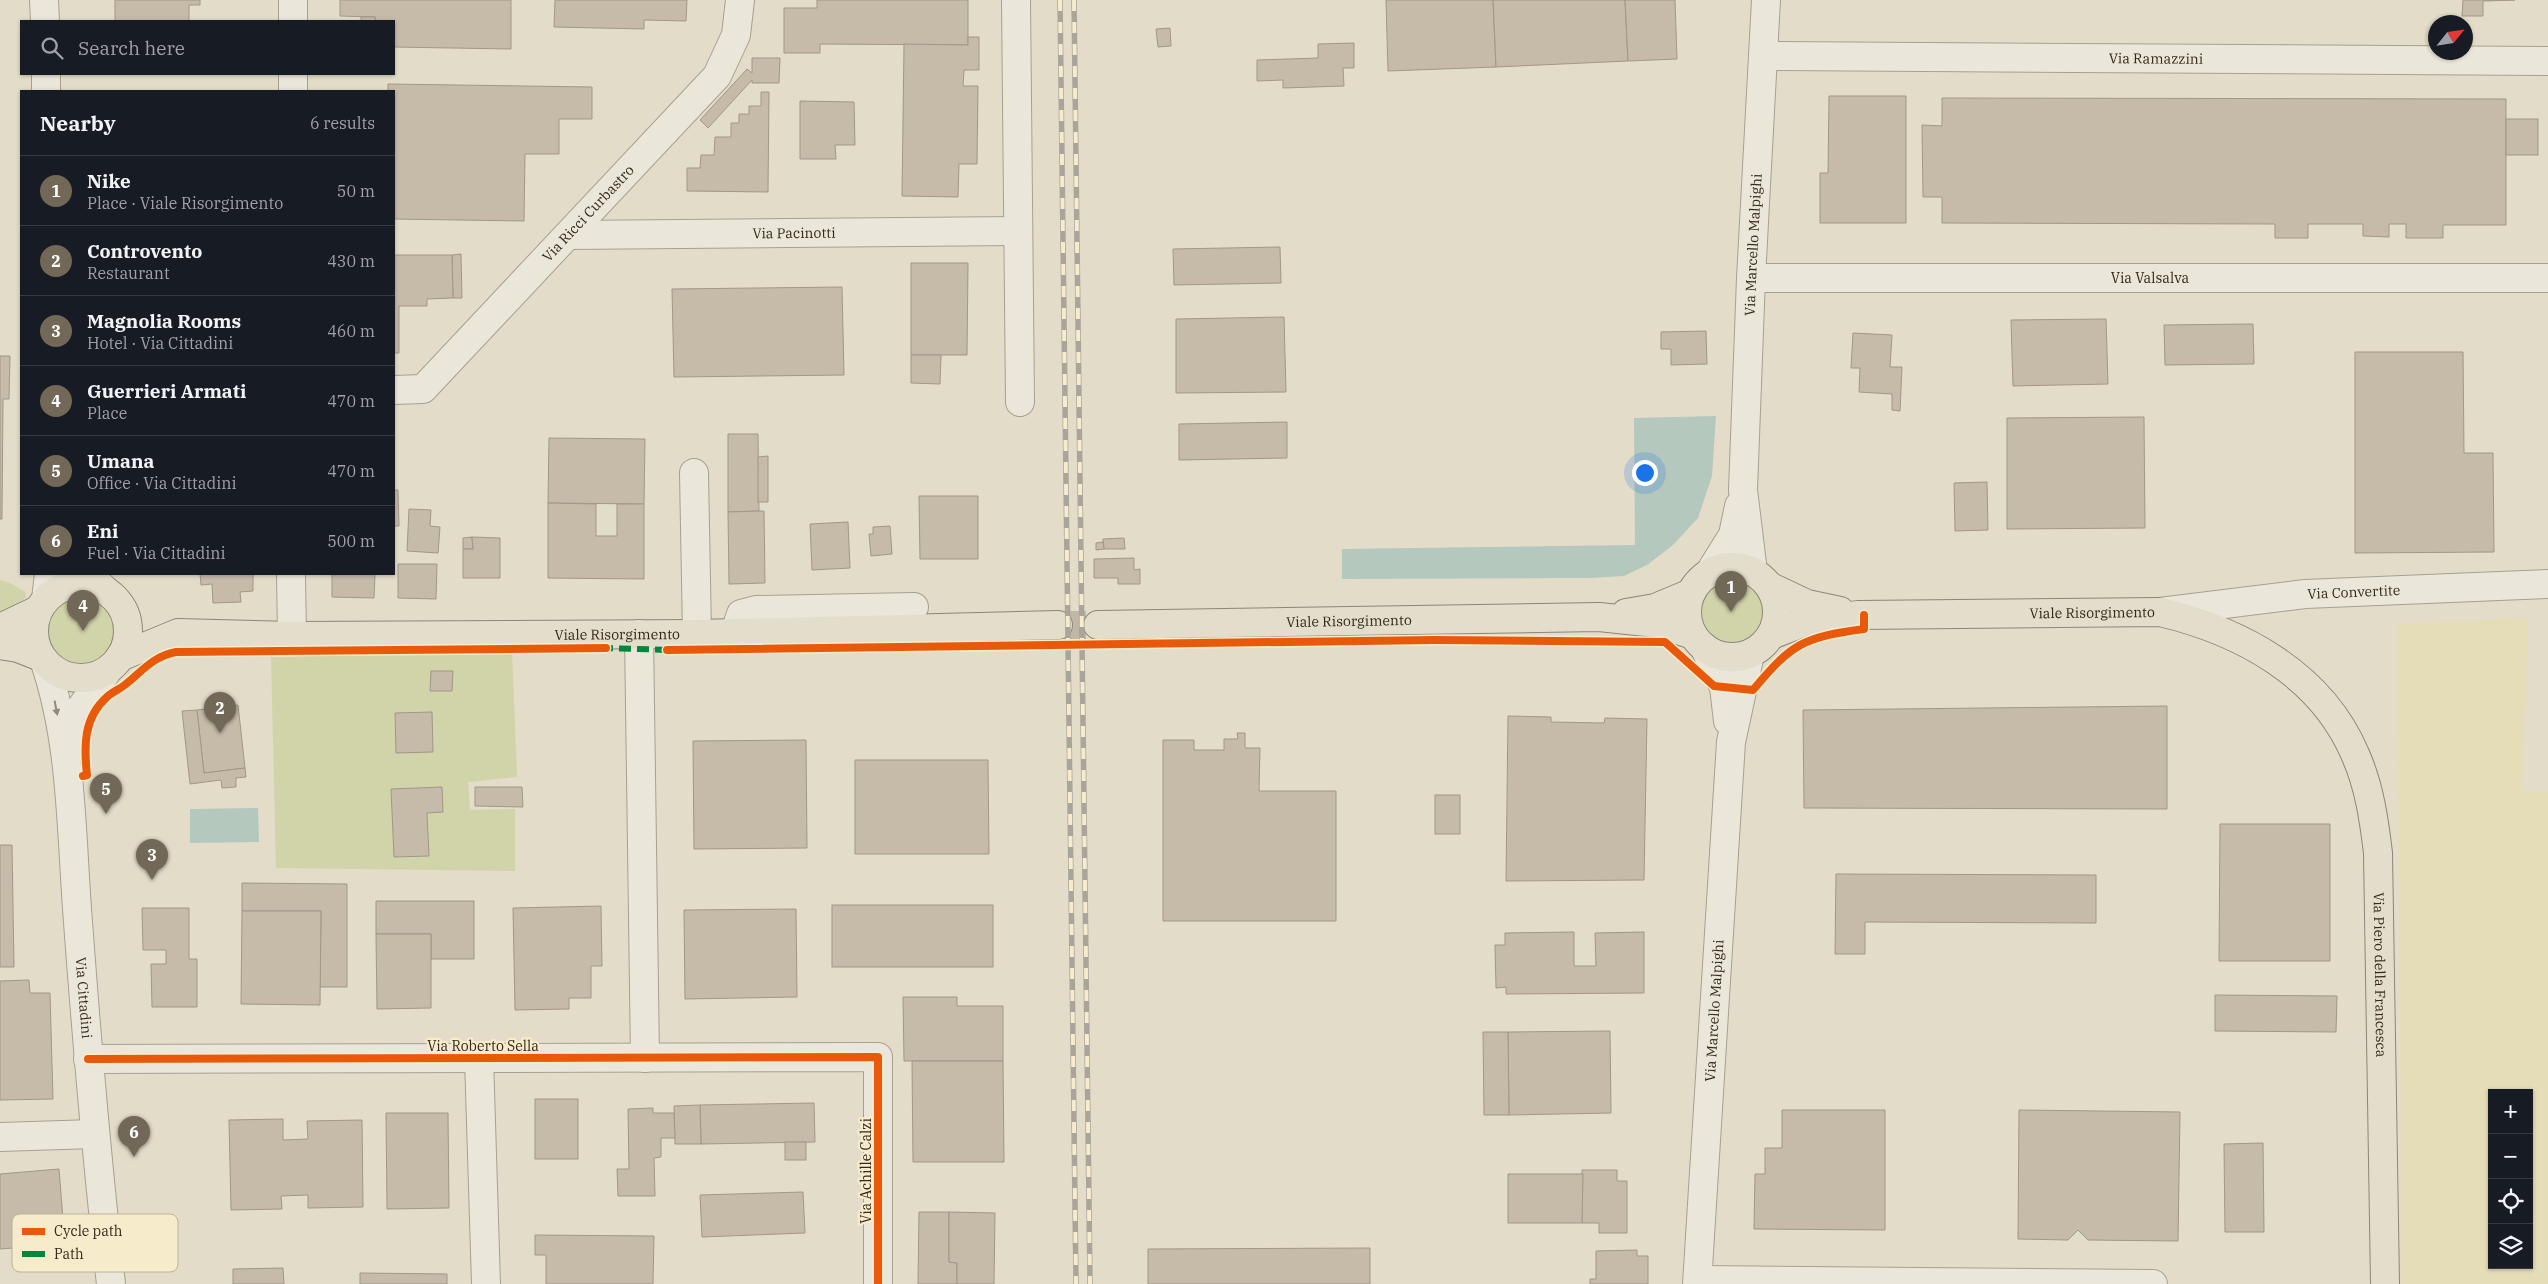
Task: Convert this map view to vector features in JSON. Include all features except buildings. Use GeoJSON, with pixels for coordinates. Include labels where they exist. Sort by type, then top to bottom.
{"type":"FeatureCollection","features":[{"type":"Feature","properties":{"kind":"main road","name":"Viale Risorgimento"},"geometry":{"type":"LineString","coordinates":[[1600,618],[1655,608],[1691,593],[1699,581],[1710,572],[1724,568],[1739,568],[1807,604],[1858,615]]}},
{"type":"Feature","properties":{"kind":"main road"},"geometry":{"type":"LineString","coordinates":[[1761,579],[1777,610],[1772,635]]}},
{"type":"Feature","properties":{"kind":"main road"},"geometry":{"type":"LineString","coordinates":[[0,628],[45,594],[78,583],[104,590],[126,618],[128,632],[126,645],[114,664],[97,676],[74,678],[62,674],[42,658],[18,648],[0,645]]}},
{"type":"Feature","properties":{"kind":"main road","name":"Viale Risorgimento"},"geometry":{"type":"LineString","coordinates":[[104,590],[140,617],[178,634],[292,636],[697,634],[1058,625]]}},
{"type":"Feature","properties":{"kind":"main road"},"geometry":{"type":"LineString","coordinates":[[1691,593],[1687,607],[1688,621],[1698,641]]}},
{"type":"Feature","properties":{"kind":"main road"},"geometry":{"type":"LineString","coordinates":[[42,658],[34,641],[34,630],[45,594]]}},
{"type":"Feature","properties":{"kind":"main road","name":"Viale Risorgimento"},"geometry":{"type":"LineString","coordinates":[[1098,625],[1600,618],[1656,623],[1698,641],[1726,657],[1750,654],[1762,646],[1772,635],[1805,622],[1858,615],[2160,612],[2198,621],[2225,631],[2263,652],[2307,686]]}},
{"type":"Feature","properties":{"kind":"main road","name":"Viale Risorgimento"},"geometry":{"type":"LineString","coordinates":[[114,664],[178,634]]}},
{"type":"Feature","properties":{"kind":"main road","name":"Via Piero della Francesca"},"geometry":{"type":"LineString","coordinates":[[2307,686],[2327,707],[2355,754],[2366,783],[2374,820],[2378,863],[2385,1284]]}},
{"type":"Feature","properties":{"kind":"street"},"geometry":{"type":"LineString","coordinates":[[44,0],[45,20]]}},
{"type":"Feature","properties":{"kind":"street"},"geometry":{"type":"LineString","coordinates":[[293,0],[293,20]]}},
{"type":"Feature","properties":{"kind":"street","name":"Via Ricci Curbastro"},"geometry":{"type":"LineString","coordinates":[[395,390],[423,388],[569,235],[716,76],[736,35],[740,0]]}},
{"type":"Feature","properties":{"kind":"street"},"geometry":{"type":"LineString","coordinates":[[1016,0],[1020,402]]}},
{"type":"Feature","properties":{"kind":"street","name":"Via Marcello Malpighi"},"geometry":{"type":"LineString","coordinates":[[1710,572],[1733,534],[1743,490],[1751,278],[1766,0]]}},
{"type":"Feature","properties":{"kind":"street","name":"Via Ramazzini"},"geometry":{"type":"LineString","coordinates":[[1764,56],[2548,61]]}},
{"type":"Feature","properties":{"kind":"street"},"geometry":{"type":"LineString","coordinates":[[46,75],[46,90]]}},
{"type":"Feature","properties":{"kind":"street"},"geometry":{"type":"LineString","coordinates":[[293,75],[293,90]]}},
{"type":"Feature","properties":{"kind":"street","name":"Via Pacinotti"},"geometry":{"type":"LineString","coordinates":[[569,235],[1018,231]]}},
{"type":"Feature","properties":{"kind":"street","name":"Via Valsalva"},"geometry":{"type":"LineString","coordinates":[[1751,278],[2548,278]]}},
{"type":"Feature","properties":{"kind":"street"},"geometry":{"type":"LineString","coordinates":[[694,473],[697,634]]}},
{"type":"Feature","properties":{"kind":"street","name":"Via Marcello Malpighi"},"geometry":{"type":"LineString","coordinates":[[1743,490],[1761,579]]}},
{"type":"Feature","properties":{"kind":"street"},"geometry":{"type":"LineString","coordinates":[[291,575],[292,636]]}},
{"type":"Feature","properties":{"kind":"street","name":"Via Convertite"},"geometry":{"type":"LineString","coordinates":[[2160,612],[2305,594],[2548,584]]}},
{"type":"Feature","properties":{"kind":"street"},"geometry":{"type":"LineString","coordinates":[[735,632],[741,614],[756,610],[914,607]]}},
{"type":"Feature","properties":{"kind":"street"},"geometry":{"type":"LineString","coordinates":[[639,634],[645,1058]]}},
{"type":"Feature","properties":{"kind":"street","name":"Via Marcello Malpighi"},"geometry":{"type":"LineString","coordinates":[[1698,641],[1724,687],[1731,742]]}},
{"type":"Feature","properties":{"kind":"street","name":"Via Marcello Malpighi"},"geometry":{"type":"LineString","coordinates":[[1750,654],[1731,742],[1698,1282],[2153,1284]]}},
{"type":"Feature","properties":{"kind":"street","name":"Via Cittadini"},"geometry":{"type":"LineString","coordinates":[[42,658],[56,709],[66,772],[94,1134],[103,1214]]}},
{"type":"Feature","properties":{"kind":"street","name":"Via Cittadini"},"geometry":{"type":"LineString","coordinates":[[66,772],[71,740],[80,710],[114,664]]}},
{"type":"Feature","properties":{"kind":"street","name":"Via Roberto Sella"},"geometry":{"type":"LineString","coordinates":[[88,1059],[878,1057]]}},
{"type":"Feature","properties":{"kind":"street","name":"Via Achille Calzi"},"geometry":{"type":"LineString","coordinates":[[878,1057],[878,1284]]}},
{"type":"Feature","properties":{"kind":"street"},"geometry":{"type":"LineString","coordinates":[[479,1058],[486,1284]]}},
{"type":"Feature","properties":{"kind":"street"},"geometry":{"type":"LineString","coordinates":[[0,1137],[94,1134]]}},
{"type":"Feature","properties":{"kind":"shaded area"},"geometry":{"type":"Polygon","coordinates":[[[1716,416],[1712,476],[1698,518],[1673,545],[1647,565],[1624,576],[1591,578],[1342,579],[1342,549],[1635,545],[1634,418],[1716,416]]]}},
{"type":"Feature","properties":{"kind":"shaded area"},"geometry":{"type":"Polygon","coordinates":[[[2528,618],[2522,792],[2548,792],[2548,1284],[2402,1284],[2397,624],[2528,618]]]}},
{"type":"Feature","properties":{"kind":"shaded area"},"geometry":{"type":"Polygon","coordinates":[[[258,808],[259,842],[190,843],[190,809],[258,808]]]}},
{"type":"Feature","properties":{"kind":"green space"},"geometry":{"type":"Polygon","coordinates":[[[1732,576],[1746,579],[1758,586],[1765,598],[1768,612],[1765,626],[1758,638],[1746,645],[1732,648],[1718,645],[1706,638],[1699,626],[1696,612],[1699,598],[1706,586],[1718,579],[1732,576]]]}},
{"type":"Feature","properties":{"kind":"green space"},"geometry":{"type":"Polygon","coordinates":[[[0,580],[10,583],[25,592],[26,597],[7,614],[0,617],[0,580]]]}},
{"type":"Feature","properties":{"kind":"green space"},"geometry":{"type":"Polygon","coordinates":[[[74,596],[88,596],[101,602],[110,611],[116,624],[114,644],[106,656],[88,666],[74,666],[61,660],[52,651],[46,638],[46,624],[52,611],[61,602],[74,596]]]}},
{"type":"Feature","properties":{"kind":"green space"},"geometry":{"type":"Polygon","coordinates":[[[512,651],[517,777],[468,782],[470,810],[515,809],[515,871],[276,868],[271,657],[512,651]]]}},
{"type":"Feature","properties":{"kind":"tunnel"},"geometry":{"type":"LineString","coordinates":[[1058,625],[1098,625]]}},
{"type":"Feature","properties":{"kind":"railway"},"geometry":{"type":"LineString","coordinates":[[1060,0],[1076,1284]]}},
{"type":"Feature","properties":{"kind":"railway"},"geometry":{"type":"LineString","coordinates":[[1074,0],[1090,1284]]}},
{"type":"Feature","properties":{"kind":"marked path"},"geometry":{"type":"LineString","coordinates":[[601,648],[671,650]]}},
{"type":"Feature","properties":{"kind":"cycle path"},"geometry":{"type":"LineString","coordinates":[[667,650],[1435,640],[1665,642],[1714,686],[1753,690],[1778,662],[1789,652],[1801,645],[1827,635],[1864,629],[1864,615]]}},
{"type":"Feature","properties":{"kind":"cycle path"},"geometry":{"type":"LineString","coordinates":[[83,776],[87,775],[85,754],[89,724],[99,705],[149,664],[161,657],[176,652],[606,648]]}},
{"type":"Feature","properties":{"kind":"cycle path"},"geometry":{"type":"LineString","coordinates":[[88,1059],[878,1057],[878,1284]]}},
{"type":"Feature","properties":{"kind":"place","name":"Nike"},"geometry":{"type":"Point","coordinates":[1731,612]}},
{"type":"Feature","properties":{"kind":"place","name":"Guerrieri Armati"},"geometry":{"type":"Point","coordinates":[83,631]}},
{"type":"Feature","properties":{"kind":"place","name":"Controvento"},"geometry":{"type":"Point","coordinates":[220,733]}},
{"type":"Feature","properties":{"kind":"place","name":"Umana"},"geometry":{"type":"Point","coordinates":[106,814]}},
{"type":"Feature","properties":{"kind":"place","name":"Magnolia Rooms"},"geometry":{"type":"Point","coordinates":[152,880]}},
{"type":"Feature","properties":{"kind":"place","name":"Eni"},"geometry":{"type":"Point","coordinates":[134,1157]}}]}
